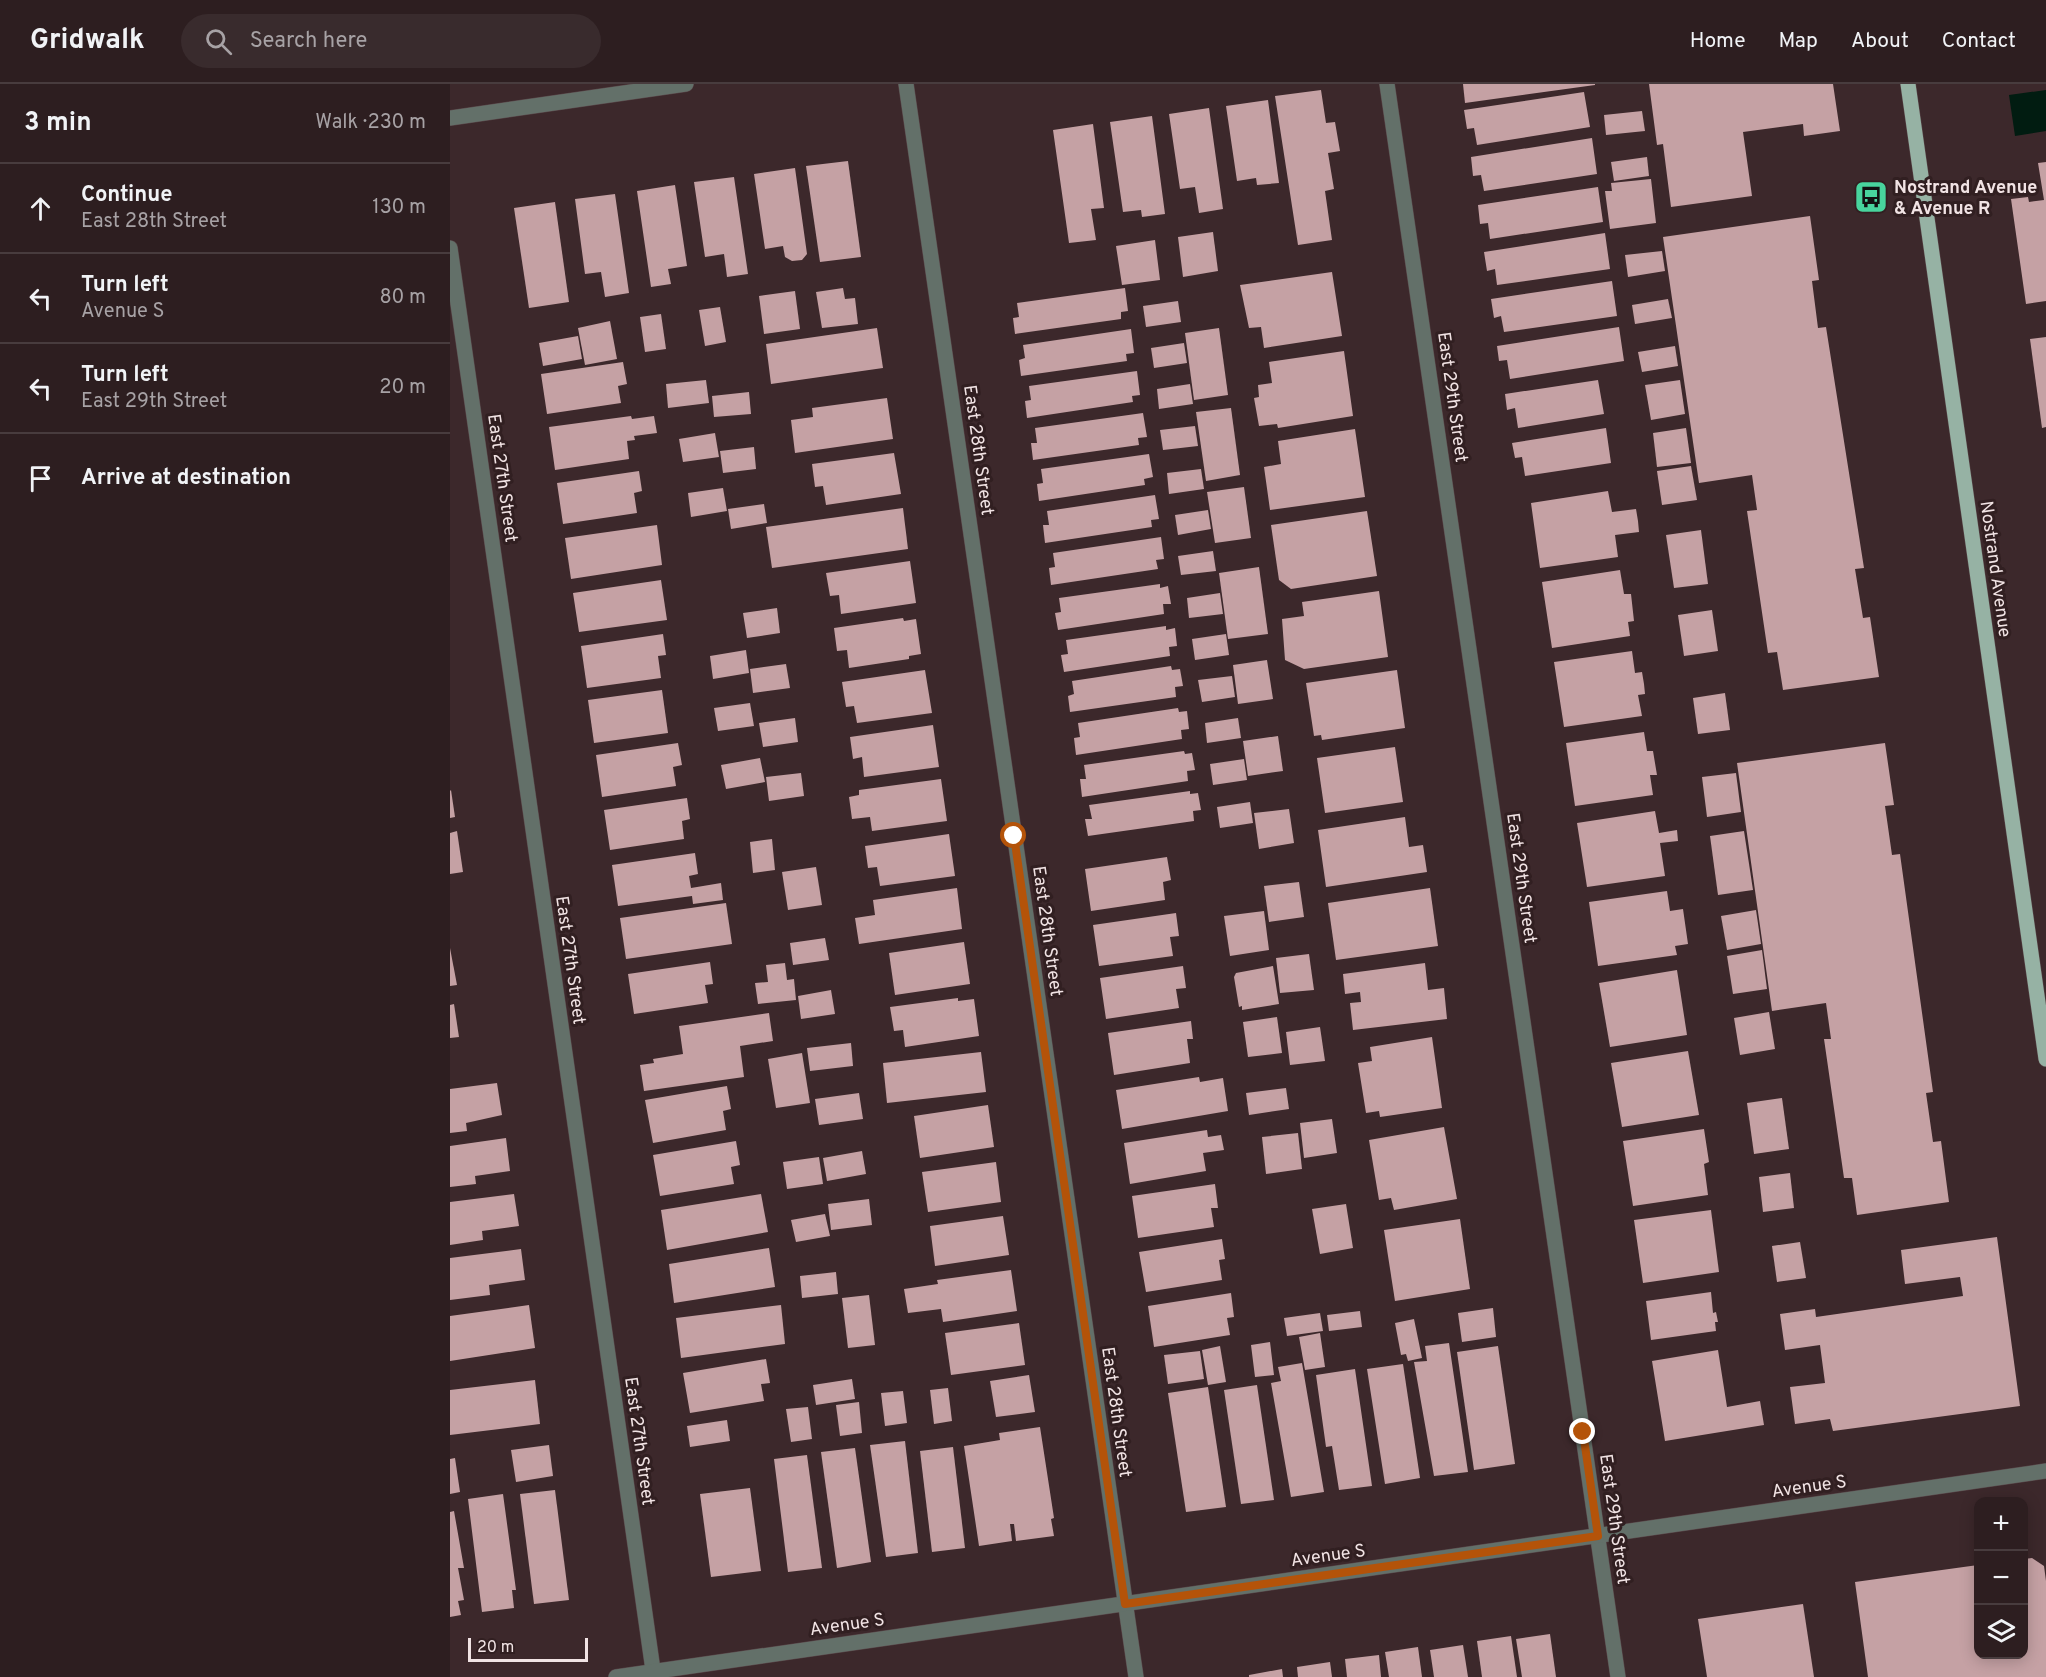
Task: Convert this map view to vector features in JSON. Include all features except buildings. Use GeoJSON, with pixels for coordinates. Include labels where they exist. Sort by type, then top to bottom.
{"type":"FeatureCollection","features":[{"type":"Feature","properties":{"kind":"main road","name":"Nostrand Avenue"},"geometry":{"type":"LineString","coordinates":[[1908,84],[2046,1059]]}},
{"type":"Feature","properties":{"kind":"street"},"geometry":{"type":"LineString","coordinates":[[450,118],[686,84]]}},
{"type":"Feature","properties":{"kind":"street","name":"East 28th Street"},"geometry":{"type":"LineString","coordinates":[[906,84],[1136,1677]]}},
{"type":"Feature","properties":{"kind":"street","name":"East 29th Street"},"geometry":{"type":"LineString","coordinates":[[1387,84],[1618,1677]]}},
{"type":"Feature","properties":{"kind":"street","name":"East 27th Street"},"geometry":{"type":"LineString","coordinates":[[450,248],[654,1674]]}},
{"type":"Feature","properties":{"kind":"street","name":"Avenue S"},"geometry":{"type":"LineString","coordinates":[[616,1677],[654,1674],[2046,1471]]}},
{"type":"Feature","properties":{"kind":"shaded area"},"geometry":{"type":"Polygon","coordinates":[[[2046,90],[2046,131],[2015,136],[2009,95],[2046,90]]]}},
{"type":"Feature","properties":{"kind":"place","name":"Nostrand Avenue & Avenue R"},"geometry":{"type":"Point","coordinates":[1871,197]}},
{"type":"Feature","properties":{"kind":"route"},"geometry":{"type":"LineString","coordinates":[[1014,836],[1125,1604],[1598,1536],[1583,1432]]}}]}
